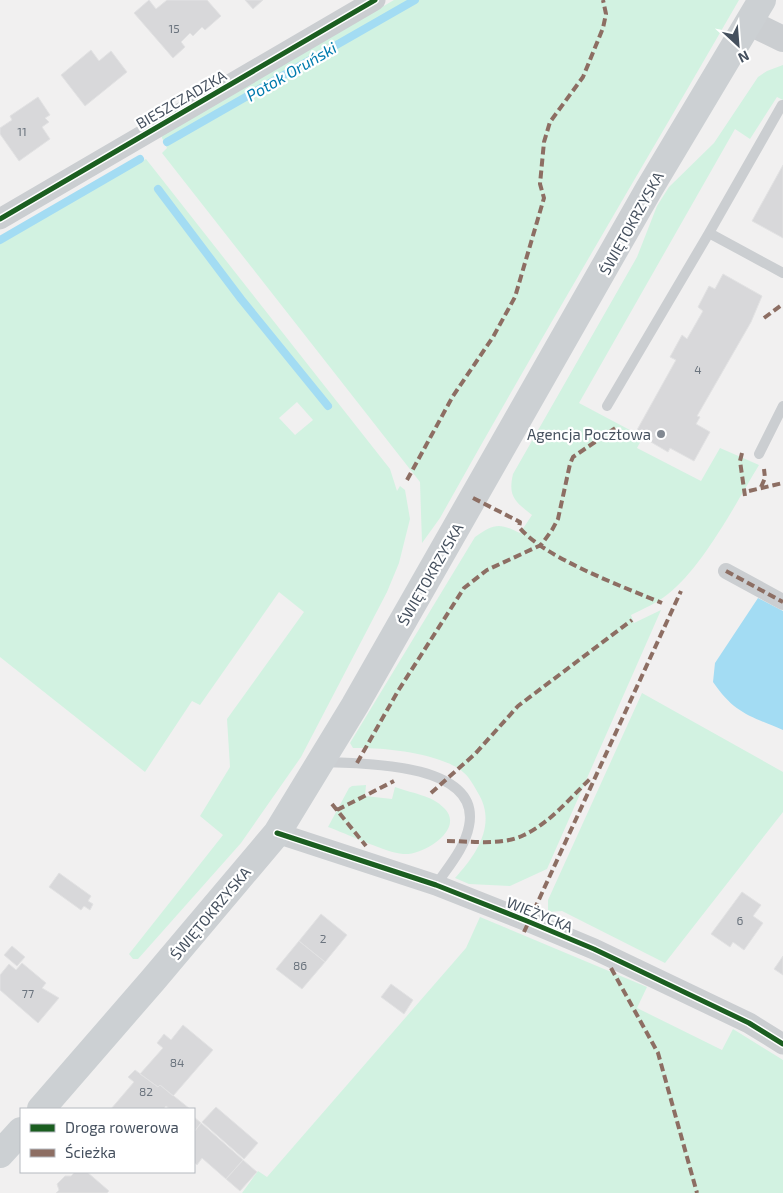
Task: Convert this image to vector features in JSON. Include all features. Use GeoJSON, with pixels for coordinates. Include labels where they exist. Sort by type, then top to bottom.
{"type":"FeatureCollection","features":[{"type":"Feature","properties":{"kind":"main road","name":"ŚWIĘTOKRZYSKA"},"geometry":{"type":"LineString","coordinates":[[42,1108],[277,833],[321,762],[649,189],[756,11]]}},
{"type":"Feature","properties":{"kind":"main road"},"geometry":{"type":"LineString","coordinates":[[0,1154],[20,1132]]}},
{"type":"Feature","properties":{"kind":"street","name":"BIESZCZADZKA"},"geometry":{"type":"LineString","coordinates":[[0,219],[375,0]]}},
{"type":"Feature","properties":{"kind":"street"},"geometry":{"type":"LineString","coordinates":[[756,11],[783,40]]}},
{"type":"Feature","properties":{"kind":"street"},"geometry":{"type":"LineString","coordinates":[[726,571],[783,602]]}},
{"type":"Feature","properties":{"kind":"street","name":"WIEŻYCKA"},"geometry":{"type":"LineString","coordinates":[[277,833],[436,885],[594,949],[749,1023],[783,1044]]}},
{"type":"Feature","properties":{"kind":"lane"},"geometry":{"type":"LineString","coordinates":[[607,406],[782,105]]}},
{"type":"Feature","properties":{"kind":"lane"},"geometry":{"type":"LineString","coordinates":[[709,233],[783,273]]}},
{"type":"Feature","properties":{"kind":"lane"},"geometry":{"type":"LineString","coordinates":[[759,454],[783,406]]}},
{"type":"Feature","properties":{"kind":"lane"},"geometry":{"type":"LineString","coordinates":[[321,762],[384,764],[424,773],[445,781],[459,790],[469,808],[470,824],[465,840],[436,885]]}},
{"type":"Feature","properties":{"kind":"green space"},"geometry":{"type":"Polygon","coordinates":[[[394,0],[739,0],[440,518],[422,543],[420,482],[162,153],[167,148],[162,135],[394,0]]]}},
{"type":"Feature","properties":{"kind":"green space"},"geometry":{"type":"Polygon","coordinates":[[[783,65],[783,100],[777,97],[750,139],[735,129],[579,403],[643,437],[637,448],[701,481],[720,448],[759,465],[718,534],[681,583],[650,606],[631,615],[634,623],[661,610],[547,869],[510,886],[469,884],[455,878],[477,849],[485,827],[486,816],[478,793],[468,777],[459,769],[431,757],[397,750],[353,748],[350,743],[475,537],[487,529],[497,526],[507,527],[520,533],[532,515],[514,498],[511,488],[513,474],[637,257],[657,206],[669,187],[714,143],[758,77],[767,71],[783,65]]]}},
{"type":"Feature","properties":{"kind":"green space"},"geometry":{"type":"Polygon","coordinates":[[[146,159],[390,469],[397,491],[400,486],[405,490],[410,519],[399,563],[387,592],[301,757],[241,843],[138,959],[133,959],[129,954],[223,835],[200,816],[230,767],[227,719],[304,612],[279,592],[200,705],[192,701],[145,772],[0,657],[0,244],[146,159]],[[297,402],[279,418],[295,435],[313,420],[297,402]]]}},
{"type":"Feature","properties":{"kind":"green space"},"geometry":{"type":"Polygon","coordinates":[[[642,693],[783,772],[783,812],[665,963],[562,911],[548,912],[548,900],[642,693]]]}},
{"type":"Feature","properties":{"kind":"green space"},"geometry":{"type":"Polygon","coordinates":[[[366,785],[365,796],[392,799],[395,787],[433,800],[444,808],[449,816],[450,824],[446,832],[431,846],[421,851],[403,854],[377,847],[328,827],[349,788],[366,785]]]}},
{"type":"Feature","properties":{"kind":"green space"},"geometry":{"type":"Polygon","coordinates":[[[480,917],[647,987],[637,1008],[722,1050],[733,1029],[783,1060],[783,1193],[242,1193],[258,1171],[267,1177],[466,948],[480,917]]]}},
{"type":"Feature","properties":{"kind":"water"},"geometry":{"type":"Polygon","coordinates":[[[758,598],[783,611],[783,730],[752,717],[736,707],[728,701],[713,682],[715,663],[758,598]]]}},
{"type":"Feature","properties":{"kind":"building"},"geometry":{"type":"Polygon","coordinates":[[[149,0],[156,9],[167,0],[207,0],[221,16],[205,30],[202,27],[193,36],[190,33],[181,42],[185,47],[173,58],[134,13],[149,0]]]}},
{"type":"Feature","properties":{"kind":"building"},"geometry":{"type":"Polygon","coordinates":[[[245,0],[263,0],[253,9],[245,0]]]}},
{"type":"Feature","properties":{"kind":"building"},"geometry":{"type":"Polygon","coordinates":[[[91,50],[99,61],[111,51],[127,72],[85,106],[61,75],[91,50]]]}},
{"type":"Feature","properties":{"kind":"building"},"geometry":{"type":"Polygon","coordinates":[[[38,97],[50,115],[45,118],[49,122],[42,127],[50,139],[19,161],[0,134],[0,128],[12,120],[10,116],[38,97]]]}},
{"type":"Feature","properties":{"kind":"building"},"geometry":{"type":"Polygon","coordinates":[[[783,165],[783,238],[752,221],[783,165]]]}},
{"type":"Feature","properties":{"kind":"building"},"geometry":{"type":"Polygon","coordinates":[[[723,274],[762,296],[751,322],[697,416],[700,417],[696,424],[710,432],[694,461],[670,448],[668,452],[651,442],[653,438],[637,430],[676,360],[670,357],[682,335],[687,339],[703,311],[698,307],[709,286],[715,289],[723,274]]]}},
{"type":"Feature","properties":{"kind":"building"},"geometry":{"type":"Polygon","coordinates":[[[59,873],[91,896],[88,901],[93,904],[90,910],[84,906],[81,910],[49,887],[59,873]]]}},
{"type":"Feature","properties":{"kind":"building"},"geometry":{"type":"Polygon","coordinates":[[[742,892],[761,905],[753,916],[763,923],[744,950],[733,942],[730,947],[711,934],[742,892]]]}},
{"type":"Feature","properties":{"kind":"building"},"geometry":{"type":"Polygon","coordinates":[[[321,914],[347,935],[325,962],[299,941],[321,914]]]}},
{"type":"Feature","properties":{"kind":"building"},"geometry":{"type":"Polygon","coordinates":[[[299,941],[325,962],[302,989],[276,969],[299,941]]]}},
{"type":"Feature","properties":{"kind":"building"},"geometry":{"type":"Polygon","coordinates":[[[12,946],[25,957],[17,966],[4,955],[12,946]]]}},
{"type":"Feature","properties":{"kind":"building"},"geometry":{"type":"Polygon","coordinates":[[[783,956],[783,975],[774,969],[783,956]]]}},
{"type":"Feature","properties":{"kind":"building"},"geometry":{"type":"Polygon","coordinates":[[[22,963],[46,983],[42,988],[59,998],[38,1023],[0,990],[0,975],[9,964],[16,970],[22,963]]]}},
{"type":"Feature","properties":{"kind":"building"},"geometry":{"type":"Polygon","coordinates":[[[391,984],[413,1000],[404,1014],[381,997],[391,984]]]}},
{"type":"Feature","properties":{"kind":"building"},"geometry":{"type":"Polygon","coordinates":[[[183,1025],[213,1050],[173,1096],[160,1085],[158,1087],[140,1074],[163,1048],[157,1043],[164,1034],[171,1040],[183,1025]]]}},
{"type":"Feature","properties":{"kind":"building"},"geometry":{"type":"Polygon","coordinates":[[[135,1070],[158,1087],[160,1085],[189,1108],[169,1108],[166,1106],[164,1108],[112,1108],[134,1082],[128,1077],[135,1070]]]}},
{"type":"Feature","properties":{"kind":"building"},"geometry":{"type":"Polygon","coordinates":[[[216,1107],[258,1143],[244,1159],[202,1122],[216,1107]]]}},
{"type":"Feature","properties":{"kind":"building"},"geometry":{"type":"Polygon","coordinates":[[[195,1118],[201,1123],[195,1131],[195,1118]]]}},
{"type":"Feature","properties":{"kind":"building"},"geometry":{"type":"Polygon","coordinates":[[[201,1123],[243,1160],[226,1179],[202,1158],[197,1165],[195,1163],[195,1131],[201,1123]]]}},
{"type":"Feature","properties":{"kind":"building"},"geometry":{"type":"Polygon","coordinates":[[[243,1160],[257,1172],[240,1191],[226,1179],[243,1160]]]}},
{"type":"Feature","properties":{"kind":"building"},"geometry":{"type":"Polygon","coordinates":[[[74,1173],[88,1173],[109,1191],[107,1193],[56,1193],[59,1190],[57,1184],[65,1176],[71,1176],[74,1173]]]}},
{"type":"Feature","properties":{"kind":"waterway","name":"Potok Oruński"},"geometry":{"type":"LineString","coordinates":[[167,142],[415,0]]}},
{"type":"Feature","properties":{"kind":"waterway","name":"Potok Oruński"},"geometry":{"type":"LineString","coordinates":[[0,240],[140,159]]}},
{"type":"Feature","properties":{"kind":"waterway"},"geometry":{"type":"LineString","coordinates":[[158,189],[241,299],[328,406]]}},
{"type":"Feature","properties":{"kind":"marked path"},"geometry":{"type":"LineString","coordinates":[[407,480],[453,396],[493,337],[515,297],[544,198],[540,184],[544,142],[550,122],[583,77],[603,28],[606,14],[603,0]]}},
{"type":"Feature","properties":{"kind":"marked path"},"geometry":{"type":"LineString","coordinates":[[764,318],[783,304]]}},
{"type":"Feature","properties":{"kind":"marked path"},"geometry":{"type":"LineString","coordinates":[[357,763],[398,691],[464,588],[487,570],[541,545],[558,519],[573,457],[617,427]]}},
{"type":"Feature","properties":{"kind":"marked path"},"geometry":{"type":"LineString","coordinates":[[742,453],[740,461],[745,496]]}},
{"type":"Feature","properties":{"kind":"marked path"},"geometry":{"type":"LineString","coordinates":[[761,487],[765,478],[764,469]]}},
{"type":"Feature","properties":{"kind":"marked path"},"geometry":{"type":"LineString","coordinates":[[749,491],[783,483]]}},
{"type":"Feature","properties":{"kind":"marked path"},"geometry":{"type":"LineString","coordinates":[[473,498],[520,522],[519,527],[531,539],[547,550],[586,571],[662,603]]}},
{"type":"Feature","properties":{"kind":"marked path"},"geometry":{"type":"LineString","coordinates":[[726,571],[783,602]]}},
{"type":"Feature","properties":{"kind":"marked path"},"geometry":{"type":"LineString","coordinates":[[524,932],[681,591]]}},
{"type":"Feature","properties":{"kind":"marked path"},"geometry":{"type":"LineString","coordinates":[[431,793],[475,754],[518,706],[632,620]]}},
{"type":"Feature","properties":{"kind":"marked path"},"geometry":{"type":"LineString","coordinates":[[447,841],[496,842],[524,835],[543,824],[592,777]]}},
{"type":"Feature","properties":{"kind":"marked path"},"geometry":{"type":"LineString","coordinates":[[337,810],[394,781]]}},
{"type":"Feature","properties":{"kind":"marked path"},"geometry":{"type":"LineString","coordinates":[[332,804],[366,846]]}},
{"type":"Feature","properties":{"kind":"marked path"},"geometry":{"type":"LineString","coordinates":[[611,968],[658,1053],[697,1193]]}},
{"type":"Feature","properties":{"kind":"cycle path"},"geometry":{"type":"LineString","coordinates":[[0,219],[375,0]]}},
{"type":"Feature","properties":{"kind":"cycle path"},"geometry":{"type":"LineString","coordinates":[[277,833],[436,885],[527,921],[594,949],[749,1023],[783,1044]]}},
{"type":"Feature","properties":{"kind":"place","name":"Agencja Pocztowa"},"geometry":{"type":"Point","coordinates":[661,434]}}]}
